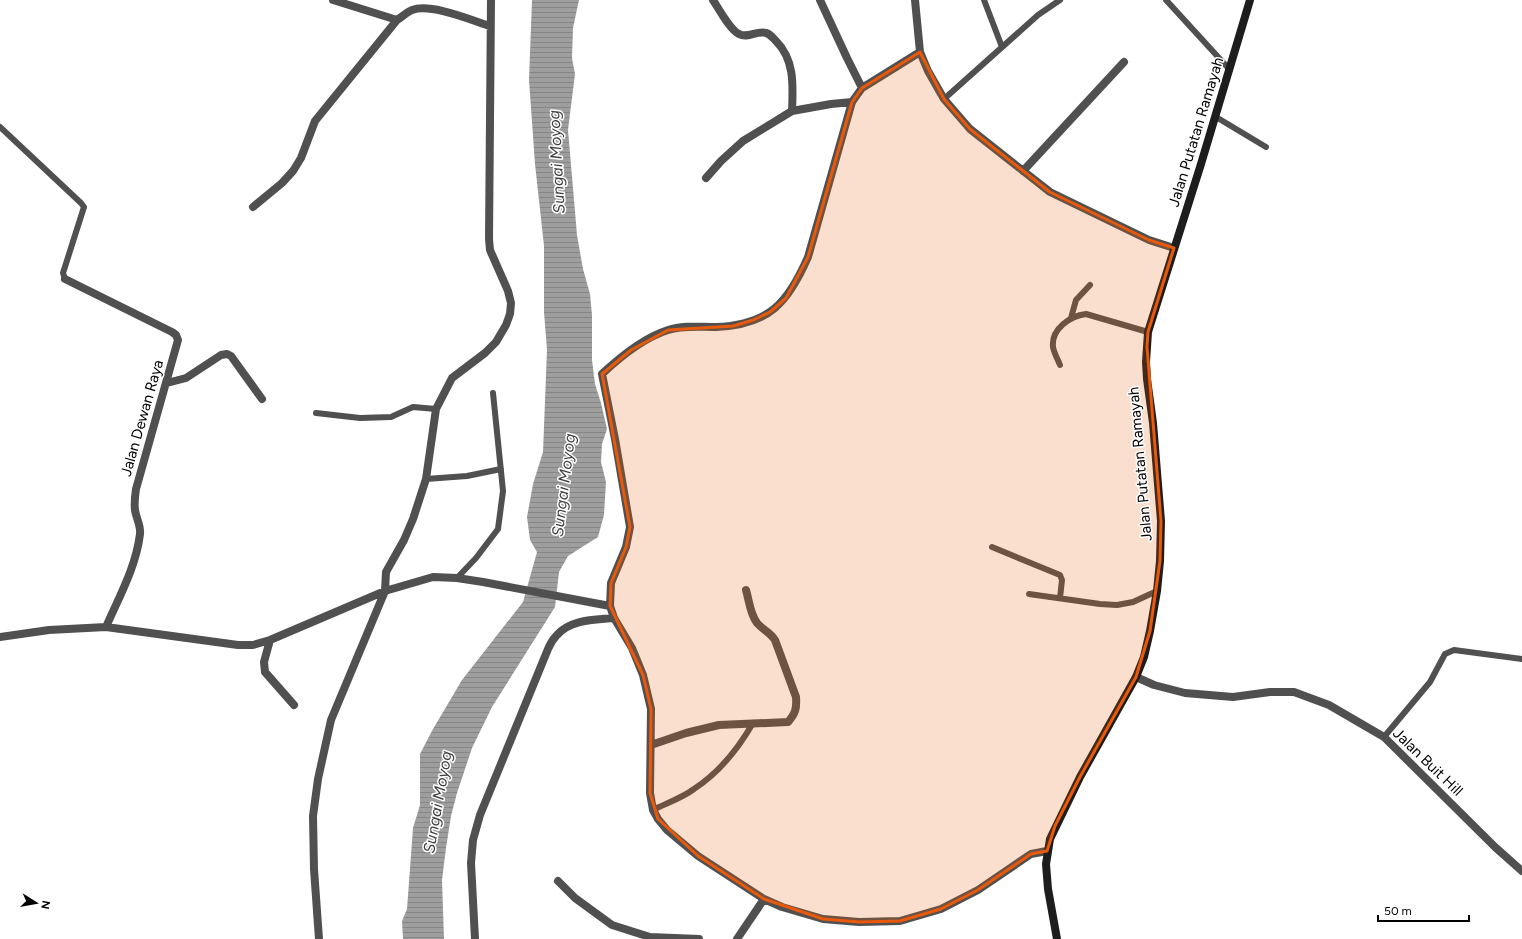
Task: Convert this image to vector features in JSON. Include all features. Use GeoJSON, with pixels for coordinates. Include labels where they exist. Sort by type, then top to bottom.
{"type":"FeatureCollection","features":[{"type":"Feature","properties":{"kind":"main road","name":"Jalan Putatan Ramayah"},"geometry":{"type":"LineString","coordinates":[[1057,939],[1048,889],[1046,864],[1047,850],[1055,826],[1080,777],[1136,677],[1144,657],[1157,591],[1162,521],[1153,423],[1147,379],[1146,362],[1148,332],[1216,117],[1250,0]]}},
{"type":"Feature","properties":{"kind":"street"},"geometry":{"type":"LineString","coordinates":[[333,0],[397,20]]}},
{"type":"Feature","properties":{"kind":"street"},"geometry":{"type":"LineString","coordinates":[[319,939],[314,869],[313,816],[318,779],[331,720],[385,591],[386,572],[404,540],[413,519],[426,479],[436,409],[452,378],[485,353],[496,342],[506,325],[510,314],[511,303],[508,291],[490,250],[489,239],[491,0]]}},
{"type":"Feature","properties":{"kind":"street"},"geometry":{"type":"LineString","coordinates":[[713,0],[734,31],[740,35],[748,36],[762,32],[768,33],[782,46],[788,58],[792,72],[792,111]]}},
{"type":"Feature","properties":{"kind":"street"},"geometry":{"type":"LineString","coordinates":[[820,0],[862,88]]}},
{"type":"Feature","properties":{"kind":"street"},"geometry":{"type":"LineString","coordinates":[[915,0],[920,52],[944,99],[970,129],[1050,192],[1149,240],[1174,248]]}},
{"type":"Feature","properties":{"kind":"street"},"geometry":{"type":"LineString","coordinates":[[253,207],[282,183],[293,171],[301,158],[315,121],[397,20],[424,4],[435,9],[490,26]]}},
{"type":"Feature","properties":{"kind":"street"},"geometry":{"type":"LineString","coordinates":[[920,52],[862,88],[852,102],[808,257],[798,281],[786,298],[770,312],[753,320],[733,326],[682,327],[668,330],[652,337],[631,350],[602,374],[630,527],[626,547],[611,583],[610,606],[614,618],[632,648],[643,675],[652,708],[650,793],[653,810],[667,830],[698,856],[764,899],[782,907],[823,919],[859,922],[900,921],[941,909],[978,890],[1031,854],[1047,850]]}},
{"type":"Feature","properties":{"kind":"street"},"geometry":{"type":"LineString","coordinates":[[1023,171],[1124,62]]}},
{"type":"Feature","properties":{"kind":"street"},"geometry":{"type":"LineString","coordinates":[[706,178],[721,161],[743,142],[792,111],[852,102]]}},
{"type":"Feature","properties":{"kind":"street","name":"Jalan Dewan Raya"},"geometry":{"type":"LineString","coordinates":[[65,279],[176,334],[178,340],[135,494],[135,511],[139,521],[140,532],[134,562],[106,626]]}},
{"type":"Feature","properties":{"kind":"street"},"geometry":{"type":"LineString","coordinates":[[167,383],[186,378],[221,355],[227,354],[231,356],[262,399]]}},
{"type":"Feature","properties":{"kind":"street"},"geometry":{"type":"LineString","coordinates":[[0,637],[49,630],[106,626],[238,645],[252,645],[270,640],[385,591],[433,577],[457,578],[483,582],[610,606]]}},
{"type":"Feature","properties":{"kind":"street"},"geometry":{"type":"LineString","coordinates":[[650,745],[686,733],[719,725],[788,722],[795,713],[797,706],[796,698],[775,640],[772,634],[755,620],[746,590]]}},
{"type":"Feature","properties":{"kind":"street"},"geometry":{"type":"LineString","coordinates":[[475,939],[471,863],[472,840],[480,815],[548,649],[557,635],[569,626],[580,622],[614,618]]}},
{"type":"Feature","properties":{"kind":"street"},"geometry":{"type":"LineString","coordinates":[[270,640],[264,662],[265,672],[294,705]]}},
{"type":"Feature","properties":{"kind":"street","name":"Jalan Buit Hill"},"geometry":{"type":"LineString","coordinates":[[1136,677],[1154,685],[1185,692],[1233,697],[1270,692],[1294,692],[1328,705],[1384,737],[1495,847],[1522,871]]}},
{"type":"Feature","properties":{"kind":"street"},"geometry":{"type":"LineString","coordinates":[[558,881],[576,898],[612,925],[650,937],[699,939]]}},
{"type":"Feature","properties":{"kind":"street"},"geometry":{"type":"LineString","coordinates":[[737,939],[764,899]]}},
{"type":"Feature","properties":{"kind":"lane"},"geometry":{"type":"LineString","coordinates":[[984,0],[1002,47]]}},
{"type":"Feature","properties":{"kind":"lane"},"geometry":{"type":"LineString","coordinates":[[944,99],[1038,15],[1060,0]]}},
{"type":"Feature","properties":{"kind":"lane"},"geometry":{"type":"LineString","coordinates":[[1166,0],[1230,70]]}},
{"type":"Feature","properties":{"kind":"lane"},"geometry":{"type":"LineString","coordinates":[[1216,117],[1266,147]]}},
{"type":"Feature","properties":{"kind":"lane"},"geometry":{"type":"LineString","coordinates":[[0,128],[84,207],[63,273],[65,279]]}},
{"type":"Feature","properties":{"kind":"lane"},"geometry":{"type":"LineString","coordinates":[[1071,318],[1076,300],[1090,285]]}},
{"type":"Feature","properties":{"kind":"lane"},"geometry":{"type":"LineString","coordinates":[[1060,365],[1053,348],[1057,332],[1066,321],[1077,315],[1086,314],[1148,332]]}},
{"type":"Feature","properties":{"kind":"lane"},"geometry":{"type":"LineString","coordinates":[[457,578],[476,558],[498,529],[503,491],[493,393]]}},
{"type":"Feature","properties":{"kind":"lane"},"geometry":{"type":"LineString","coordinates":[[316,413],[360,418],[390,417],[413,407],[436,409]]}},
{"type":"Feature","properties":{"kind":"lane"},"geometry":{"type":"LineString","coordinates":[[426,479],[467,476],[501,469]]}},
{"type":"Feature","properties":{"kind":"lane"},"geometry":{"type":"LineString","coordinates":[[992,547],[1060,575],[1062,580],[1060,598]]}},
{"type":"Feature","properties":{"kind":"lane"},"geometry":{"type":"LineString","coordinates":[[1029,594],[1117,605],[1133,602],[1157,591]]}},
{"type":"Feature","properties":{"kind":"lane"},"geometry":{"type":"LineString","coordinates":[[1384,737],[1430,682],[1445,654],[1454,650],[1522,659]]}},
{"type":"Feature","properties":{"kind":"lane"},"geometry":{"type":"LineString","coordinates":[[653,810],[693,790],[711,776],[741,744],[753,723]]}},
{"type":"Feature","properties":{"kind":"highlighted area"},"geometry":{"type":"Polygon","coordinates":[[[920,52],[944,99],[970,129],[1050,192],[1149,240],[1174,248],[1148,332],[1147,347],[1161,521],[1160,561],[1150,631],[1136,677],[1080,777],[1055,826],[1047,851],[1031,854],[978,890],[941,909],[900,921],[859,922],[823,919],[764,899],[698,856],[658,819],[650,793],[651,709],[643,675],[610,606],[611,583],[626,547],[630,527],[602,374],[631,350],[668,330],[733,326],[753,320],[770,312],[786,298],[808,257],[852,102],[862,88],[920,52]]]}},
{"type":"Feature","properties":{"kind":"water","name":"Sungai Moyog"},"geometry":{"type":"Polygon","coordinates":[[[532,0],[579,0],[573,28],[572,58],[575,74],[568,130],[577,235],[583,269],[590,294],[592,315],[592,360],[595,384],[607,429],[602,444],[601,462],[606,482],[604,515],[598,537],[568,556],[559,572],[555,607],[492,707],[472,748],[451,816],[446,848],[442,880],[444,939],[403,939],[402,921],[407,909],[413,828],[420,805],[420,754],[462,680],[523,602],[537,552],[530,540],[527,517],[533,484],[543,452],[547,350],[544,312],[544,246],[535,164],[529,80],[532,0]]]}}]}
